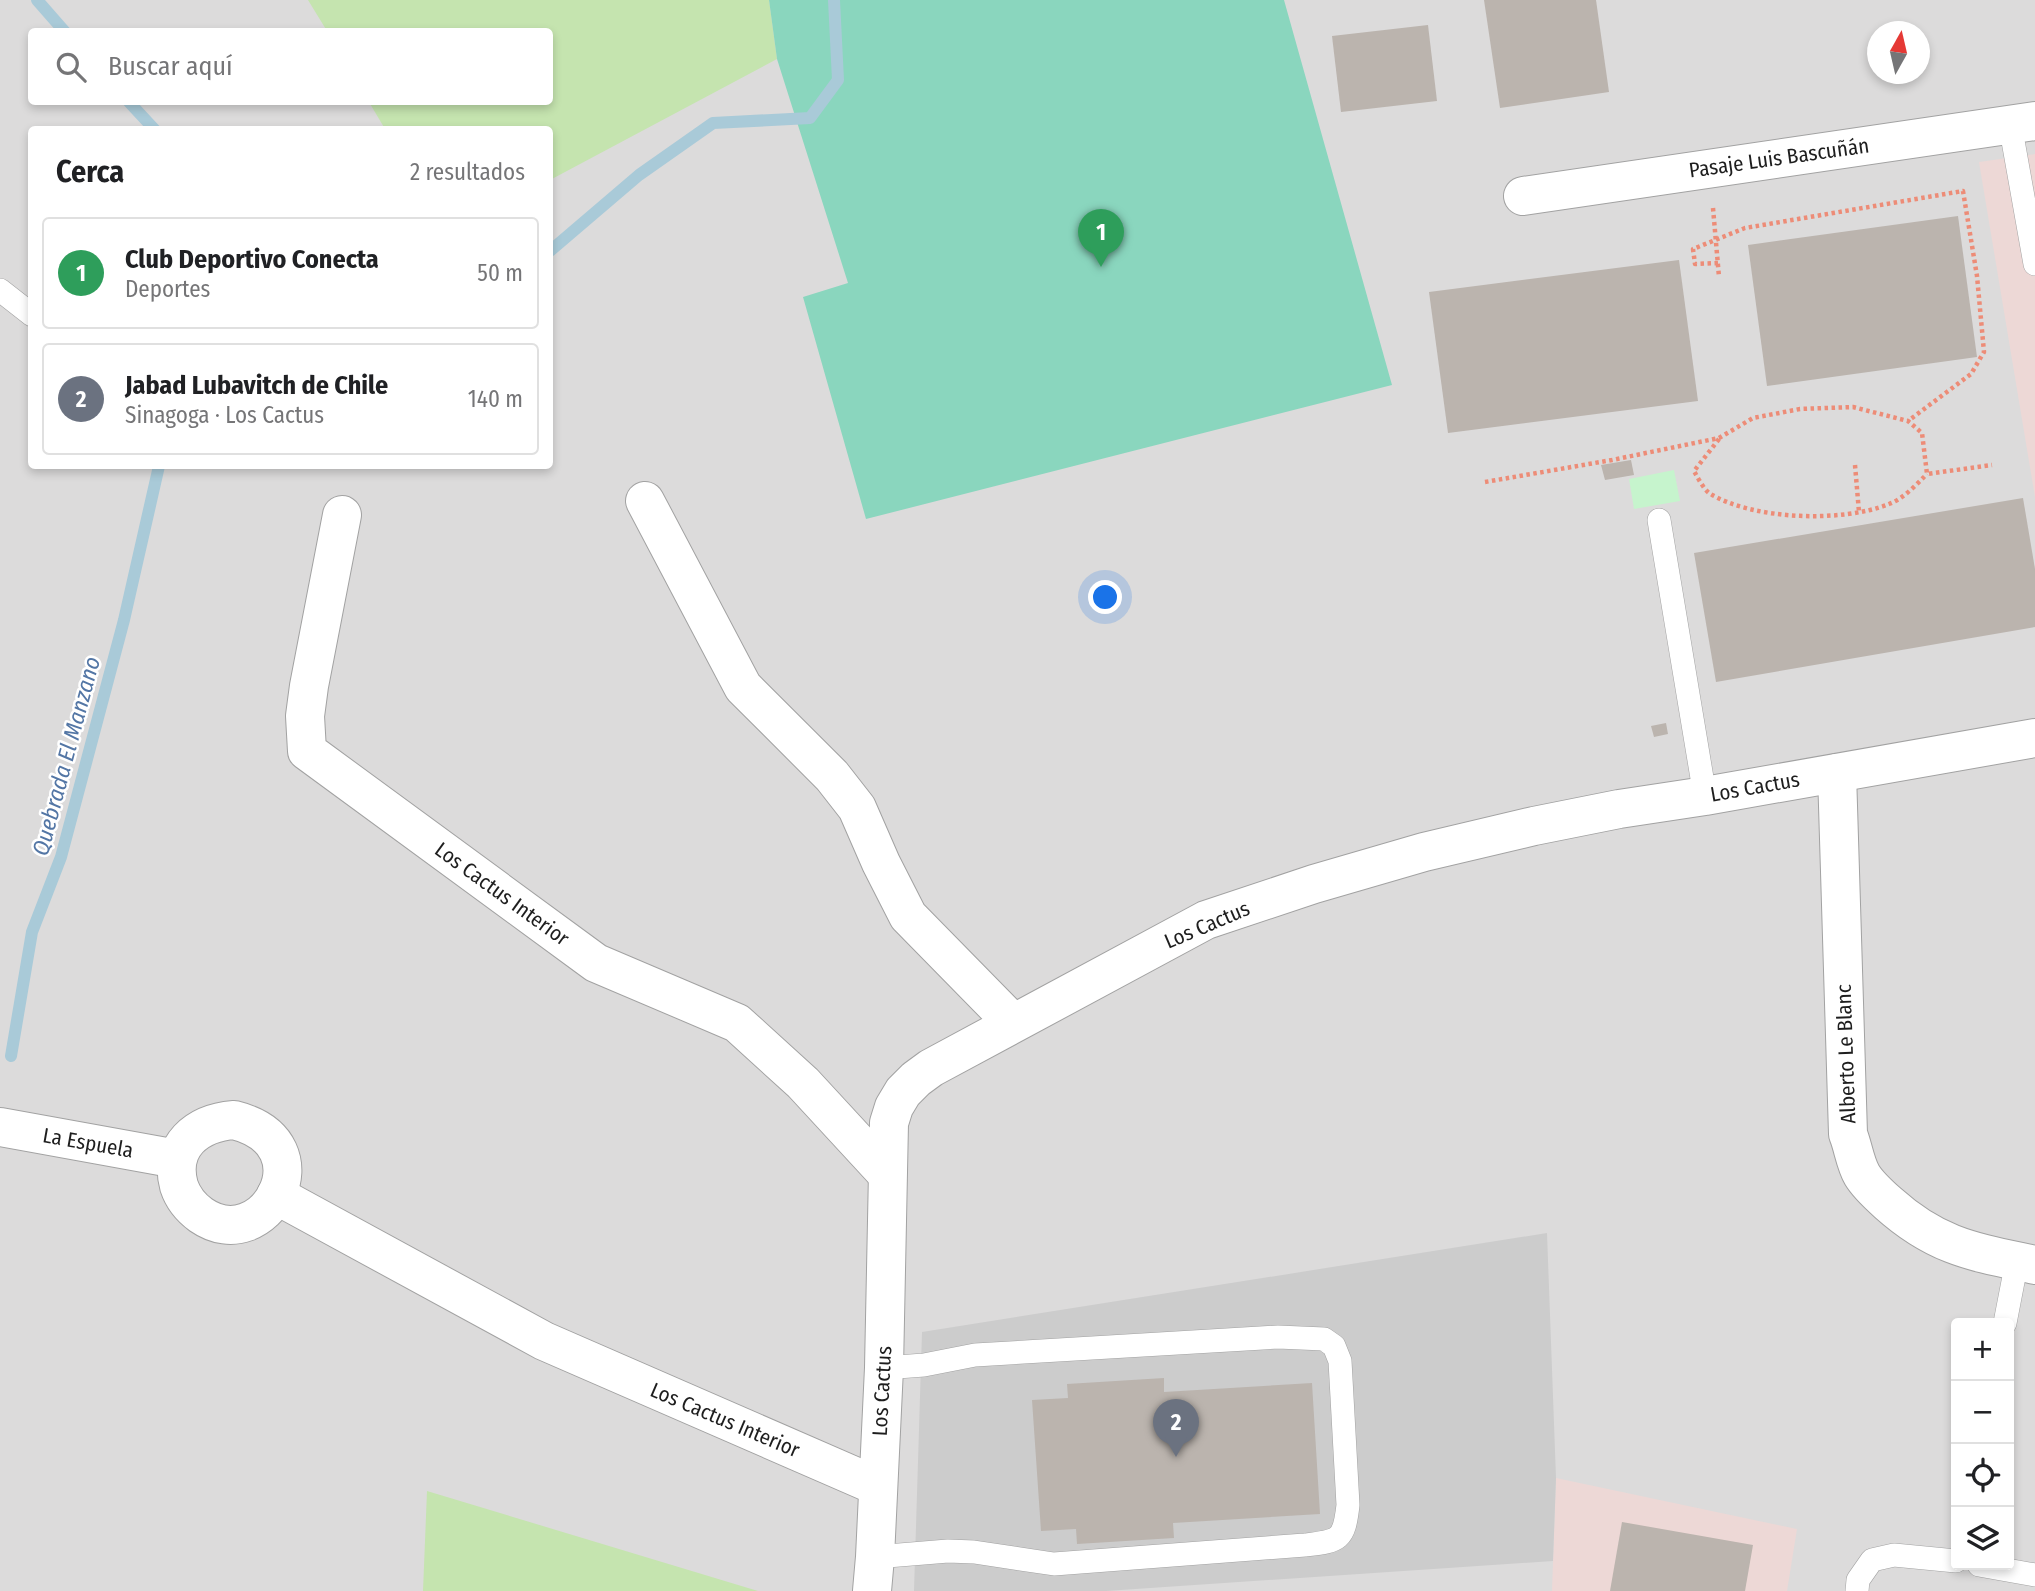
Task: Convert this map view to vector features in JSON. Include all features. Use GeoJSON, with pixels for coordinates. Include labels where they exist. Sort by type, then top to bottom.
{"type":"FeatureCollection","features":[{"type":"Feature","properties":{"kind":"street","name":"Pasaje Luis Bascuñán"},"geometry":{"type":"LineString","coordinates":[[1523,196],[2023,122]]}},
{"type":"Feature","properties":{"kind":"street"},"geometry":{"type":"LineString","coordinates":[[645,501],[743,687],[832,776],[857,808],[908,916],[1013,1023]]}},
{"type":"Feature","properties":{"kind":"street","name":"Los Cactus Interior"},"geometry":{"type":"LineString","coordinates":[[342,515],[309,685],[305,716],[307,751],[596,963],[737,1023],[803,1083],[886,1173]]}},
{"type":"Feature","properties":{"kind":"street","name":"Los Cactus"},"geometry":{"type":"LineString","coordinates":[[874,1574],[884,1368],[888,1124],[903,1092],[931,1068],[1206,920],[1314,884],[1424,852],[1534,826],[2035,738]]}},
{"type":"Feature","properties":{"kind":"street","name":"Alberto Le Blanc"},"geometry":{"type":"LineString","coordinates":[[1837,773],[1848,1133],[1862,1174],[1905,1218],[1931,1235],[1959,1248],[2026,1263]]}},
{"type":"Feature","properties":{"kind":"street"},"geometry":{"type":"LineString","coordinates":[[234,1119],[252,1124],[267,1135],[277,1149],[282,1167],[281,1185],[276,1195],[274,1202],[260,1215],[244,1223],[226,1224],[208,1220],[193,1209],[182,1195],[177,1177],[177,1159],[186,1142],[199,1129],[216,1121],[234,1119]]}},
{"type":"Feature","properties":{"kind":"street","name":"La Espuela"},"geometry":{"type":"LineString","coordinates":[[0,1127],[177,1159]]}},
{"type":"Feature","properties":{"kind":"street","name":"Los Cactus Interior"},"geometry":{"type":"LineString","coordinates":[[276,1195],[544,1341],[877,1486]]}},
{"type":"Feature","properties":{"kind":"lane"},"geometry":{"type":"LineString","coordinates":[[2023,122],[2035,264]]}},
{"type":"Feature","properties":{"kind":"lane"},"geometry":{"type":"LineString","coordinates":[[0,290],[28,312]]}},
{"type":"Feature","properties":{"kind":"lane"},"geometry":{"type":"LineString","coordinates":[[1659,520],[1705,796]]}},
{"type":"Feature","properties":{"kind":"lane"},"geometry":{"type":"LineString","coordinates":[[2007,1318],[2026,1263]]}},
{"type":"Feature","properties":{"kind":"lane"},"geometry":{"type":"LineString","coordinates":[[874,1574],[948,1551],[974,1552],[1054,1564],[1331,1542],[1346,1527],[1348,1505],[1340,1361],[1335,1346],[1324,1339],[1278,1337],[975,1355],[924,1365],[884,1368]]}},
{"type":"Feature","properties":{"kind":"lane"},"geometry":{"type":"LineString","coordinates":[[1857,1591],[1858,1580],[1872,1560],[1894,1555],[1951,1561]]}},
{"type":"Feature","properties":{"kind":"lane"},"geometry":{"type":"LineString","coordinates":[[2007,1570],[2035,1575]]}},
{"type":"Feature","properties":{"kind":"path"},"geometry":{"type":"LineString","coordinates":[[1718,263],[1695,264],[1693,249],[1745,228],[1963,191],[1977,276],[1984,352],[1971,374],[1908,422]]}},
{"type":"Feature","properties":{"kind":"path"},"geometry":{"type":"LineString","coordinates":[[1713,207],[1719,277]]}},
{"type":"Feature","properties":{"kind":"path"},"geometry":{"type":"LineString","coordinates":[[1485,482],[1588,465],[1719,438],[1753,418],[1800,409],[1853,407],[1908,422],[1922,433],[1927,474]]}},
{"type":"Feature","properties":{"kind":"path"},"geometry":{"type":"LineString","coordinates":[[1719,438],[1694,471],[1707,492],[1745,510],[1819,518],[1890,504],[1927,474],[1992,465]]}},
{"type":"Feature","properties":{"kind":"path"},"geometry":{"type":"LineString","coordinates":[[1855,465],[1859,512]]}},
{"type":"Feature","properties":{"kind":"shaded area"},"geometry":{"type":"Polygon","coordinates":[[[0,0],[2035,0],[2035,1591],[0,1591],[0,0]]]}},
{"type":"Feature","properties":{"kind":"shaded area"},"geometry":{"type":"Polygon","coordinates":[[[2035,154],[2035,497],[1979,162],[2035,154]]]}},
{"type":"Feature","properties":{"kind":"shaded area"},"geometry":{"type":"Polygon","coordinates":[[[1547,1233],[1556,1478],[1553,1561],[1106,1591],[914,1591],[922,1332],[1547,1233]]]}},
{"type":"Feature","properties":{"kind":"shaded area"},"geometry":{"type":"Polygon","coordinates":[[[1556,1478],[1797,1529],[1787,1591],[1552,1591],[1556,1478]]]}},
{"type":"Feature","properties":{"kind":"green space"},"geometry":{"type":"Polygon","coordinates":[[[308,0],[769,0],[777,59],[553,178],[553,126],[383,126],[371,105],[553,105],[553,28],[325,28],[308,0]]]}},
{"type":"Feature","properties":{"kind":"green space"},"geometry":{"type":"Polygon","coordinates":[[[769,0],[1284,0],[1392,385],[866,519],[803,297],[848,283],[777,59],[769,0]]]}},
{"type":"Feature","properties":{"kind":"green space"},"geometry":{"type":"Polygon","coordinates":[[[1674,470],[1680,501],[1634,509],[1629,479],[1674,470]]]}},
{"type":"Feature","properties":{"kind":"green space"},"geometry":{"type":"Polygon","coordinates":[[[427,1491],[758,1591],[423,1591],[427,1491]]]}},
{"type":"Feature","properties":{"kind":"building"},"geometry":{"type":"Polygon","coordinates":[[[1484,0],[1596,0],[1609,92],[1500,108],[1484,0]]]}},
{"type":"Feature","properties":{"kind":"building"},"geometry":{"type":"Polygon","coordinates":[[[1428,25],[1437,101],[1341,112],[1332,36],[1428,25]]]}},
{"type":"Feature","properties":{"kind":"building"},"geometry":{"type":"Polygon","coordinates":[[[1958,216],[1977,357],[1767,386],[1748,245],[1958,216]]]}},
{"type":"Feature","properties":{"kind":"building"},"geometry":{"type":"Polygon","coordinates":[[[1679,260],[1698,401],[1448,433],[1429,292],[1679,260]]]}},
{"type":"Feature","properties":{"kind":"building"},"geometry":{"type":"Polygon","coordinates":[[[1631,460],[1634,475],[1605,480],[1601,465],[1631,460]]]}},
{"type":"Feature","properties":{"kind":"building"},"geometry":{"type":"Polygon","coordinates":[[[2023,498],[2035,569],[2035,627],[1716,682],[1694,553],[2023,498]]]}},
{"type":"Feature","properties":{"kind":"building"},"geometry":{"type":"Polygon","coordinates":[[[1666,723],[1668,734],[1654,737],[1651,726],[1666,723]]]}},
{"type":"Feature","properties":{"kind":"building"},"geometry":{"type":"Polygon","coordinates":[[[1164,1378],[1164,1392],[1312,1383],[1320,1514],[1173,1523],[1174,1538],[1077,1544],[1076,1529],[1041,1531],[1032,1400],[1068,1398],[1067,1384],[1164,1378]]]}},
{"type":"Feature","properties":{"kind":"building"},"geometry":{"type":"Polygon","coordinates":[[[1622,1522],[1753,1545],[1745,1591],[1610,1591],[1622,1522]]]}},
{"type":"Feature","properties":{"kind":"waterway"},"geometry":{"type":"LineString","coordinates":[[37,0],[62,28]]}},
{"type":"Feature","properties":{"kind":"waterway","name":"Quebrada El Manzano"},"geometry":{"type":"LineString","coordinates":[[553,248],[639,175],[713,123],[810,118],[838,80],[834,0]]}},
{"type":"Feature","properties":{"kind":"waterway"},"geometry":{"type":"LineString","coordinates":[[132,105],[151,126]]}},
{"type":"Feature","properties":{"kind":"waterway","name":"Quebrada El Manzano"},"geometry":{"type":"LineString","coordinates":[[11,1056],[32,932],[61,857],[124,620],[158,469]]}},
{"type":"Feature","properties":{"kind":"place","name":"Club Deportivo Conecta"},"geometry":{"type":"Point","coordinates":[1101,267]}},
{"type":"Feature","properties":{"kind":"place","name":"Jabad Lubavitch de Chile"},"geometry":{"type":"Point","coordinates":[1176,1457]}}]}
